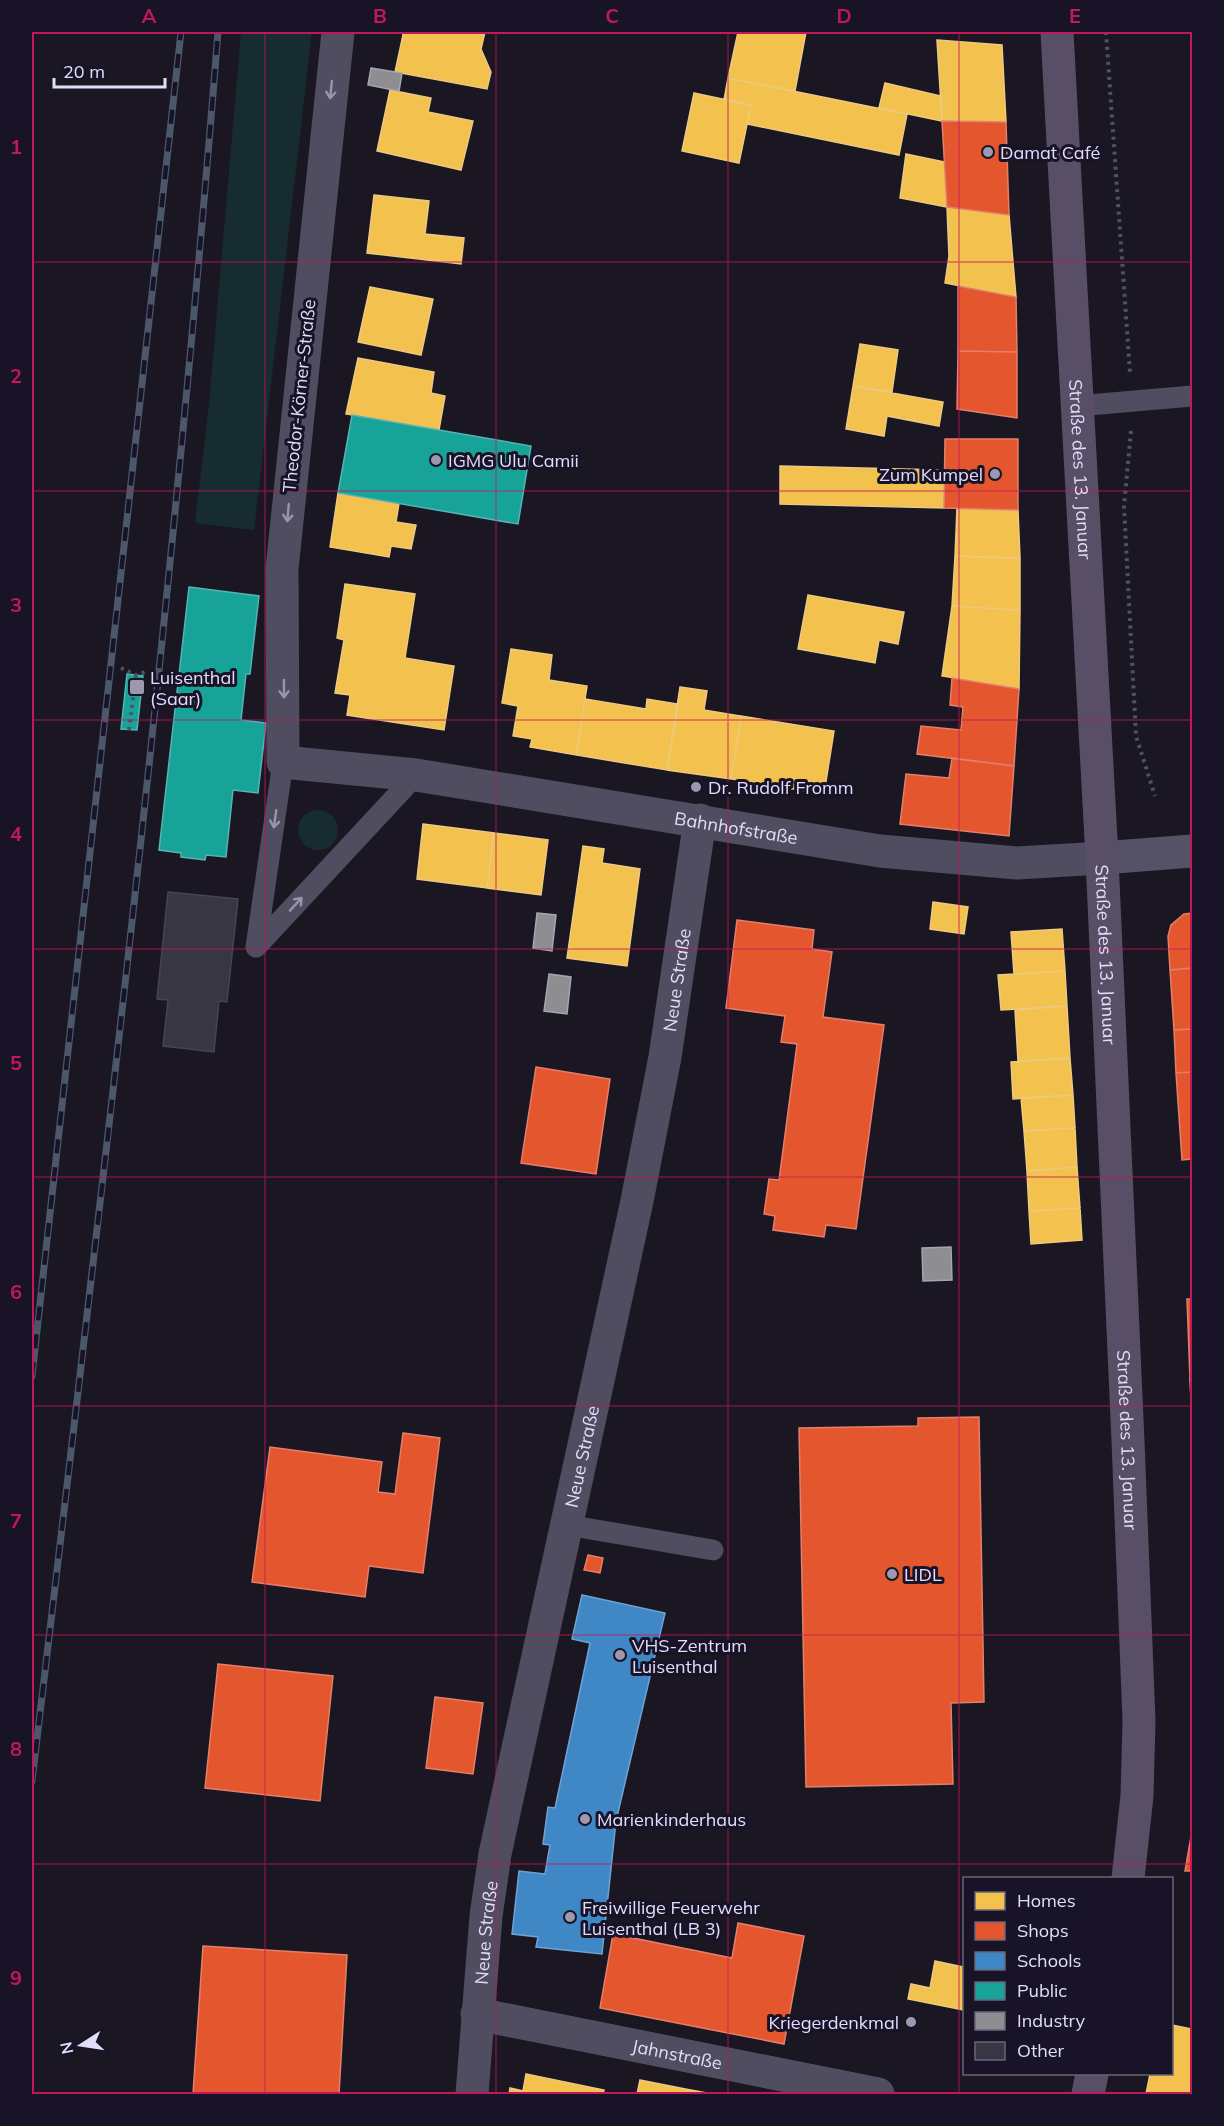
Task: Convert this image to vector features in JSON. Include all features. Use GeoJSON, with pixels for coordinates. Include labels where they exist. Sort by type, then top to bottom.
{"type":"FeatureCollection","features":[{"type":"Feature","properties":{"kind":"main road","name":"Straße des 13. Januar"},"geometry":{"type":"LineString","coordinates":[[1057,32],[1102,858],[1138,1721],[1137,1796],[1128,1877]]}},
{"type":"Feature","properties":{"kind":"main road","name":"Bahnhofstraße"},"geometry":{"type":"LineString","coordinates":[[1102,858],[1192,851]]}},
{"type":"Feature","properties":{"kind":"main road"},"geometry":{"type":"LineString","coordinates":[[1088,2094],[1092,2075]]}},
{"type":"Feature","properties":{"kind":"street","name":"Theodor-Körner-Straße"},"geometry":{"type":"LineString","coordinates":[[283,762],[282,569],[338,32]]}},
{"type":"Feature","properties":{"kind":"street","name":"Bahnhofstraße"},"geometry":{"type":"LineString","coordinates":[[283,762],[416,775],[880,851],[1017,863],[1102,858]]}},
{"type":"Feature","properties":{"kind":"street","name":"Neue Straße"},"geometry":{"type":"LineString","coordinates":[[472,2094],[486,1916],[495,1854],[637,1201],[664,1058],[700,820]]}},
{"type":"Feature","properties":{"kind":"street","name":"Jahnstraße"},"geometry":{"type":"LineString","coordinates":[[477,2014],[878,2094]]}},
{"type":"Feature","properties":{"kind":"lane"},"geometry":{"type":"LineString","coordinates":[[1077,406],[1192,396]]}},
{"type":"Feature","properties":{"kind":"lane"},"geometry":{"type":"LineString","coordinates":[[283,762],[256,947],[416,775]]}},
{"type":"Feature","properties":{"kind":"lane"},"geometry":{"type":"LineString","coordinates":[[567,1525],[713,1550]]}},
{"type":"Feature","properties":{"kind":"path"},"geometry":{"type":"LineString","coordinates":[[121,668],[136,675],[149,671]]}},
{"type":"Feature","properties":{"kind":"path"},"geometry":{"type":"LineString","coordinates":[[129,730],[136,675]]}},
{"type":"Feature","properties":{"kind":"green space"},"geometry":{"type":"Polygon","coordinates":[[[241,32],[312,32],[254,530],[195,523],[209,404],[241,32]]]}},
{"type":"Feature","properties":{"kind":"green space"},"geometry":{"type":"Polygon","coordinates":[[[318,810],[326,811],[332,816],[337,822],[337,838],[332,844],[326,849],[318,850],[310,849],[304,844],[299,838],[298,830],[299,822],[304,816],[310,811],[318,810]]]}},
{"type":"Feature","properties":{"kind":"building: Homes"},"geometry":{"type":"Polygon","coordinates":[[[402,32],[485,32],[481,49],[491,72],[487,89],[395,72],[402,32]]]}},
{"type":"Feature","properties":{"kind":"building: Homes"},"geometry":{"type":"Polygon","coordinates":[[[738,32],[806,32],[795,91],[728,78],[738,32]]]}},
{"type":"Feature","properties":{"kind":"building: Homes"},"geometry":{"type":"Polygon","coordinates":[[[937,40],[1002,45],[1006,122],[942,121],[937,40]]]}},
{"type":"Feature","properties":{"kind":"building: Homes"},"geometry":{"type":"Polygon","coordinates":[[[728,78],[907,114],[899,155],[747,124],[751,105],[724,100],[728,78]]]}},
{"type":"Feature","properties":{"kind":"building: Homes"},"geometry":{"type":"Polygon","coordinates":[[[885,83],[941,96],[942,121],[879,108],[885,83]]]}},
{"type":"Feature","properties":{"kind":"building: Homes"},"geometry":{"type":"Polygon","coordinates":[[[390,90],[431,98],[428,112],[473,121],[461,170],[377,151],[390,90]]]}},
{"type":"Feature","properties":{"kind":"building: Homes"},"geometry":{"type":"Polygon","coordinates":[[[694,93],[751,105],[739,163],[682,151],[694,93]]]}},
{"type":"Feature","properties":{"kind":"building: Homes"},"geometry":{"type":"Polygon","coordinates":[[[906,154],[945,162],[947,207],[900,198],[906,154]]]}},
{"type":"Feature","properties":{"kind":"building: Homes"},"geometry":{"type":"Polygon","coordinates":[[[374,195],[429,201],[425,234],[464,238],[461,264],[367,253],[374,195]]]}},
{"type":"Feature","properties":{"kind":"building: Homes"},"geometry":{"type":"Polygon","coordinates":[[[947,207],[1009,215],[1016,297],[945,283],[949,256],[947,207]]]}},
{"type":"Feature","properties":{"kind":"building: Homes"},"geometry":{"type":"Polygon","coordinates":[[[370,287],[433,299],[421,355],[358,342],[370,287]]]}},
{"type":"Feature","properties":{"kind":"building: Homes"},"geometry":{"type":"Polygon","coordinates":[[[860,344],[898,350],[892,392],[853,386],[860,344]]]}},
{"type":"Feature","properties":{"kind":"building: Homes"},"geometry":{"type":"Polygon","coordinates":[[[358,358],[434,372],[431,393],[445,396],[439,430],[346,414],[358,358]]]}},
{"type":"Feature","properties":{"kind":"building: Homes"},"geometry":{"type":"Polygon","coordinates":[[[853,386],[943,402],[939,426],[887,416],[884,436],[846,429],[853,386]]]}},
{"type":"Feature","properties":{"kind":"building: Homes"},"geometry":{"type":"Polygon","coordinates":[[[780,466],[944,470],[944,508],[780,504],[780,466]]]}},
{"type":"Feature","properties":{"kind":"building: Homes"},"geometry":{"type":"Polygon","coordinates":[[[338,493],[399,503],[396,522],[416,525],[411,549],[391,546],[389,557],[330,547],[338,493]]]}},
{"type":"Feature","properties":{"kind":"building: Homes"},"geometry":{"type":"Polygon","coordinates":[[[957,508],[1018,510],[1020,558],[955,556],[957,508]]]}},
{"type":"Feature","properties":{"kind":"building: Homes"},"geometry":{"type":"Polygon","coordinates":[[[955,556],[1020,558],[1020,610],[952,606],[955,556]]]}},
{"type":"Feature","properties":{"kind":"building: Homes"},"geometry":{"type":"Polygon","coordinates":[[[345,584],[415,594],[405,658],[454,666],[444,730],[347,715],[350,695],[335,693],[344,640],[337,638],[345,584]]]}},
{"type":"Feature","properties":{"kind":"building: Homes"},"geometry":{"type":"Polygon","coordinates":[[[808,595],[904,612],[898,644],[879,640],[875,663],[798,649],[808,595]]]}},
{"type":"Feature","properties":{"kind":"building: Homes"},"geometry":{"type":"Polygon","coordinates":[[[952,606],[1020,610],[1019,689],[942,676],[952,606]]]}},
{"type":"Feature","properties":{"kind":"building: Homes"},"geometry":{"type":"Polygon","coordinates":[[[511,649],[552,655],[549,680],[587,686],[576,755],[530,747],[532,739],[513,736],[518,706],[502,703],[511,649]]]}},
{"type":"Feature","properties":{"kind":"building: Homes"},"geometry":{"type":"Polygon","coordinates":[[[680,687],[707,691],[704,710],[741,716],[731,779],[667,770],[680,687]]]}},
{"type":"Feature","properties":{"kind":"building: Homes"},"geometry":{"type":"Polygon","coordinates":[[[585,699],[646,709],[647,699],[678,704],[667,770],[576,755],[585,699]]]}},
{"type":"Feature","properties":{"kind":"building: Homes"},"geometry":{"type":"Polygon","coordinates":[[[741,716],[834,731],[824,794],[731,779],[741,716]]]}},
{"type":"Feature","properties":{"kind":"building: Homes"},"geometry":{"type":"Polygon","coordinates":[[[423,824],[494,833],[487,888],[417,879],[423,824]]]}},
{"type":"Feature","properties":{"kind":"building: Homes"},"geometry":{"type":"Polygon","coordinates":[[[494,833],[548,840],[541,895],[487,888],[494,833]]]}},
{"type":"Feature","properties":{"kind":"building: Homes"},"geometry":{"type":"Polygon","coordinates":[[[583,846],[604,849],[602,863],[640,869],[627,966],[567,958],[583,846]]]}},
{"type":"Feature","properties":{"kind":"building: Homes"},"geometry":{"type":"Polygon","coordinates":[[[933,902],[968,907],[964,934],[930,929],[933,902]]]}},
{"type":"Feature","properties":{"kind":"building: Homes"},"geometry":{"type":"Polygon","coordinates":[[[1062,929],[1065,971],[1014,974],[1011,932],[1062,929]]]}},
{"type":"Feature","properties":{"kind":"building: Homes"},"geometry":{"type":"Polygon","coordinates":[[[1065,971],[1067,1006],[1001,1010],[998,975],[1065,971]]]}},
{"type":"Feature","properties":{"kind":"building: Homes"},"geometry":{"type":"Polygon","coordinates":[[[1067,1006],[1070,1058],[1018,1061],[1015,1010],[1067,1006]]]}},
{"type":"Feature","properties":{"kind":"building: Homes"},"geometry":{"type":"Polygon","coordinates":[[[1070,1058],[1073,1095],[1013,1099],[1011,1062],[1070,1058]]]}},
{"type":"Feature","properties":{"kind":"building: Homes"},"geometry":{"type":"Polygon","coordinates":[[[1073,1095],[1075,1128],[1024,1131],[1021,1098],[1073,1095]]]}},
{"type":"Feature","properties":{"kind":"building: Homes"},"geometry":{"type":"Polygon","coordinates":[[[1075,1128],[1077,1167],[1027,1171],[1024,1131],[1075,1128]]]}},
{"type":"Feature","properties":{"kind":"building: Homes"},"geometry":{"type":"Polygon","coordinates":[[[1077,1167],[1080,1208],[1029,1211],[1027,1171],[1077,1167]]]}},
{"type":"Feature","properties":{"kind":"building: Homes"},"geometry":{"type":"Polygon","coordinates":[[[1080,1208],[1082,1240],[1031,1244],[1029,1211],[1080,1208]]]}},
{"type":"Feature","properties":{"kind":"building: Homes"},"geometry":{"type":"Polygon","coordinates":[[[1190,1378],[1192,1378],[1192,1423],[1190,1378]]]}},
{"type":"Feature","properties":{"kind":"building: Homes"},"geometry":{"type":"Polygon","coordinates":[[[935,1961],[963,1967],[963,2010],[908,1999],[911,1984],[930,1988],[935,1961]]]}},
{"type":"Feature","properties":{"kind":"building: Homes"},"geometry":{"type":"Polygon","coordinates":[[[1173,2025],[1192,2029],[1192,2094],[1146,2094],[1150,2075],[1173,2075],[1173,2025]]]}},
{"type":"Feature","properties":{"kind":"building: Homes"},"geometry":{"type":"Polygon","coordinates":[[[526,2074],[604,2090],[603,2094],[509,2094],[510,2088],[523,2091],[526,2074]]]}},
{"type":"Feature","properties":{"kind":"building: Homes"},"geometry":{"type":"Polygon","coordinates":[[[640,2080],[691,2090],[690,2094],[637,2094],[640,2080]]]}},
{"type":"Feature","properties":{"kind":"building: Homes"},"geometry":{"type":"Polygon","coordinates":[[[691,2090],[712,2094],[690,2094],[691,2090]]]}},
{"type":"Feature","properties":{"kind":"building: Shops"},"geometry":{"type":"Polygon","coordinates":[[[942,121],[1006,122],[1009,215],[947,207],[942,121]]]}},
{"type":"Feature","properties":{"kind":"building: Shops"},"geometry":{"type":"Polygon","coordinates":[[[958,286],[1016,297],[1017,352],[958,351],[958,286]]]}},
{"type":"Feature","properties":{"kind":"building: Shops"},"geometry":{"type":"Polygon","coordinates":[[[958,351],[1017,352],[1017,418],[957,409],[958,351]]]}},
{"type":"Feature","properties":{"kind":"building: Shops"},"geometry":{"type":"Polygon","coordinates":[[[945,439],[1018,439],[1018,510],[944,508],[945,439]]]}},
{"type":"Feature","properties":{"kind":"building: Shops"},"geometry":{"type":"Polygon","coordinates":[[[952,678],[1019,689],[1014,766],[917,754],[921,726],[961,730],[963,707],[950,705],[952,678]]]}},
{"type":"Feature","properties":{"kind":"building: Shops"},"geometry":{"type":"Polygon","coordinates":[[[952,758],[1014,766],[1009,836],[900,824],[906,774],[949,778],[952,758]]]}},
{"type":"Feature","properties":{"kind":"building: Shops"},"geometry":{"type":"Polygon","coordinates":[[[1192,913],[1192,968],[1170,970],[1168,936],[1171,925],[1184,914],[1192,913]]]}},
{"type":"Feature","properties":{"kind":"building: Shops"},"geometry":{"type":"Polygon","coordinates":[[[737,920],[814,930],[812,949],[832,952],[823,1017],[884,1025],[856,1229],[826,1225],[824,1237],[773,1230],[775,1216],[764,1214],[769,1179],[779,1180],[797,1044],[781,1042],[785,1016],[726,1008],[737,920]]]}},
{"type":"Feature","properties":{"kind":"building: Shops"},"geometry":{"type":"Polygon","coordinates":[[[1192,968],[1192,1029],[1174,1030],[1170,970],[1192,968]]]}},
{"type":"Feature","properties":{"kind":"building: Shops"},"geometry":{"type":"Polygon","coordinates":[[[1192,1029],[1192,1072],[1176,1073],[1174,1030],[1192,1029]]]}},
{"type":"Feature","properties":{"kind":"building: Shops"},"geometry":{"type":"Polygon","coordinates":[[[536,1067],[610,1079],[596,1174],[521,1163],[536,1067]]]}},
{"type":"Feature","properties":{"kind":"building: Shops"},"geometry":{"type":"Polygon","coordinates":[[[1192,1072],[1192,1159],[1182,1160],[1176,1073],[1192,1072]]]}},
{"type":"Feature","properties":{"kind":"building: Shops"},"geometry":{"type":"Polygon","coordinates":[[[1187,1299],[1192,1299],[1192,1378],[1190,1378],[1187,1299]]]}},
{"type":"Feature","properties":{"kind":"building: Shops","name":"LIDL"},"geometry":{"type":"Polygon","coordinates":[[[979,1417],[984,1702],[951,1703],[953,1784],[806,1787],[799,1428],[918,1426],[918,1418],[979,1417]]]}},
{"type":"Feature","properties":{"kind":"building: Shops"},"geometry":{"type":"Polygon","coordinates":[[[403,1433],[440,1438],[423,1573],[369,1566],[365,1597],[252,1582],[270,1447],[382,1462],[378,1492],[395,1494],[403,1433]]]}},
{"type":"Feature","properties":{"kind":"building: Shops"},"geometry":{"type":"Polygon","coordinates":[[[588,1555],[603,1558],[600,1573],[584,1570],[588,1555]]]}},
{"type":"Feature","properties":{"kind":"building: Shops"},"geometry":{"type":"Polygon","coordinates":[[[218,1664],[333,1676],[320,1801],[205,1788],[218,1664]]]}},
{"type":"Feature","properties":{"kind":"building: Shops"},"geometry":{"type":"Polygon","coordinates":[[[435,1697],[483,1703],[473,1774],[426,1768],[435,1697]]]}},
{"type":"Feature","properties":{"kind":"building: Shops"},"geometry":{"type":"Polygon","coordinates":[[[1192,1831],[1192,1871],[1185,1871],[1192,1831]]]}},
{"type":"Feature","properties":{"kind":"building: Shops"},"geometry":{"type":"Polygon","coordinates":[[[738,1923],[804,1936],[784,2044],[600,2008],[613,1934],[732,1958],[738,1923]]]}},
{"type":"Feature","properties":{"kind":"building: Shops"},"geometry":{"type":"Polygon","coordinates":[[[203,1946],[347,1955],[339,2094],[193,2094],[203,1946]]]}},
{"type":"Feature","properties":{"kind":"building: Schools"},"geometry":{"type":"Polygon","coordinates":[[[582,1595],[665,1613],[616,1821],[602,1954],[536,1947],[538,1937],[512,1934],[519,1871],[545,1874],[550,1845],[543,1844],[548,1807],[555,1808],[590,1643],[572,1639],[582,1595]]]}},
{"type":"Feature","properties":{"kind":"building: Public","name":"IGMG Ulu Camii"},"geometry":{"type":"Polygon","coordinates":[[[352,415],[531,446],[518,524],[338,493],[352,415]]]}},
{"type":"Feature","properties":{"kind":"building: Public"},"geometry":{"type":"Polygon","coordinates":[[[189,587],[259,596],[250,674],[246,674],[241,720],[266,723],[258,793],[233,790],[226,857],[206,855],[205,860],[181,857],[181,853],[159,850],[189,587]]]}},
{"type":"Feature","properties":{"kind":"building: Public"},"geometry":{"type":"Polygon","coordinates":[[[127,674],[143,676],[137,730],[121,729],[127,674]]]}},
{"type":"Feature","properties":{"kind":"building: Industry"},"geometry":{"type":"Polygon","coordinates":[[[371,68],[402,73],[399,91],[368,85],[371,68]]]}},
{"type":"Feature","properties":{"kind":"building: Industry"},"geometry":{"type":"Polygon","coordinates":[[[537,913],[556,915],[552,951],[533,948],[537,913]]]}},
{"type":"Feature","properties":{"kind":"building: Industry"},"geometry":{"type":"Polygon","coordinates":[[[549,974],[571,977],[567,1014],[544,1011],[549,974]]]}},
{"type":"Feature","properties":{"kind":"building: Industry"},"geometry":{"type":"Polygon","coordinates":[[[951,1247],[952,1280],[923,1281],[922,1248],[951,1247]]]}},
{"type":"Feature","properties":{"kind":"building: Other"},"geometry":{"type":"Polygon","coordinates":[[[168,892],[238,899],[227,1002],[219,1001],[214,1052],[163,1046],[168,1000],[157,999],[168,892]]]}},
{"type":"Feature","properties":{"kind":"railway"},"geometry":{"type":"LineString","coordinates":[[32,1376],[181,32]]}},
{"type":"Feature","properties":{"kind":"railway"},"geometry":{"type":"LineString","coordinates":[[32,1781],[134,907],[179,470],[218,32]]}},
{"type":"Feature","properties":{"kind":"place","name":"Damat Café"},"geometry":{"type":"Point","coordinates":[988,152]}},
{"type":"Feature","properties":{"kind":"place","name":"IGMG Ulu Camii"},"geometry":{"type":"Point","coordinates":[436,460]}},
{"type":"Feature","properties":{"kind":"place","name":"Zum Kumpel"},"geometry":{"type":"Point","coordinates":[995,474]}},
{"type":"Feature","properties":{"kind":"place","name":"Luisenthal (Saar)"},"geometry":{"type":"Point","coordinates":[137,687]}},
{"type":"Feature","properties":{"kind":"place","name":"Dr. Rudolf Fromm"},"geometry":{"type":"Point","coordinates":[696,787]}},
{"type":"Feature","properties":{"kind":"place","name":"LIDL"},"geometry":{"type":"Point","coordinates":[892,1574]}},
{"type":"Feature","properties":{"kind":"place","name":"VHS-Zentrum Luisenthal"},"geometry":{"type":"Point","coordinates":[620,1655]}},
{"type":"Feature","properties":{"kind":"place","name":"Marienkinderhaus"},"geometry":{"type":"Point","coordinates":[585,1819]}},
{"type":"Feature","properties":{"kind":"place","name":"Freiwillige Feuerwehr Luisenthal (LB 3)"},"geometry":{"type":"Point","coordinates":[570,1917]}},
{"type":"Feature","properties":{"kind":"place","name":"Kriegerdenkmal"},"geometry":{"type":"Point","coordinates":[911,2022]}}]}
